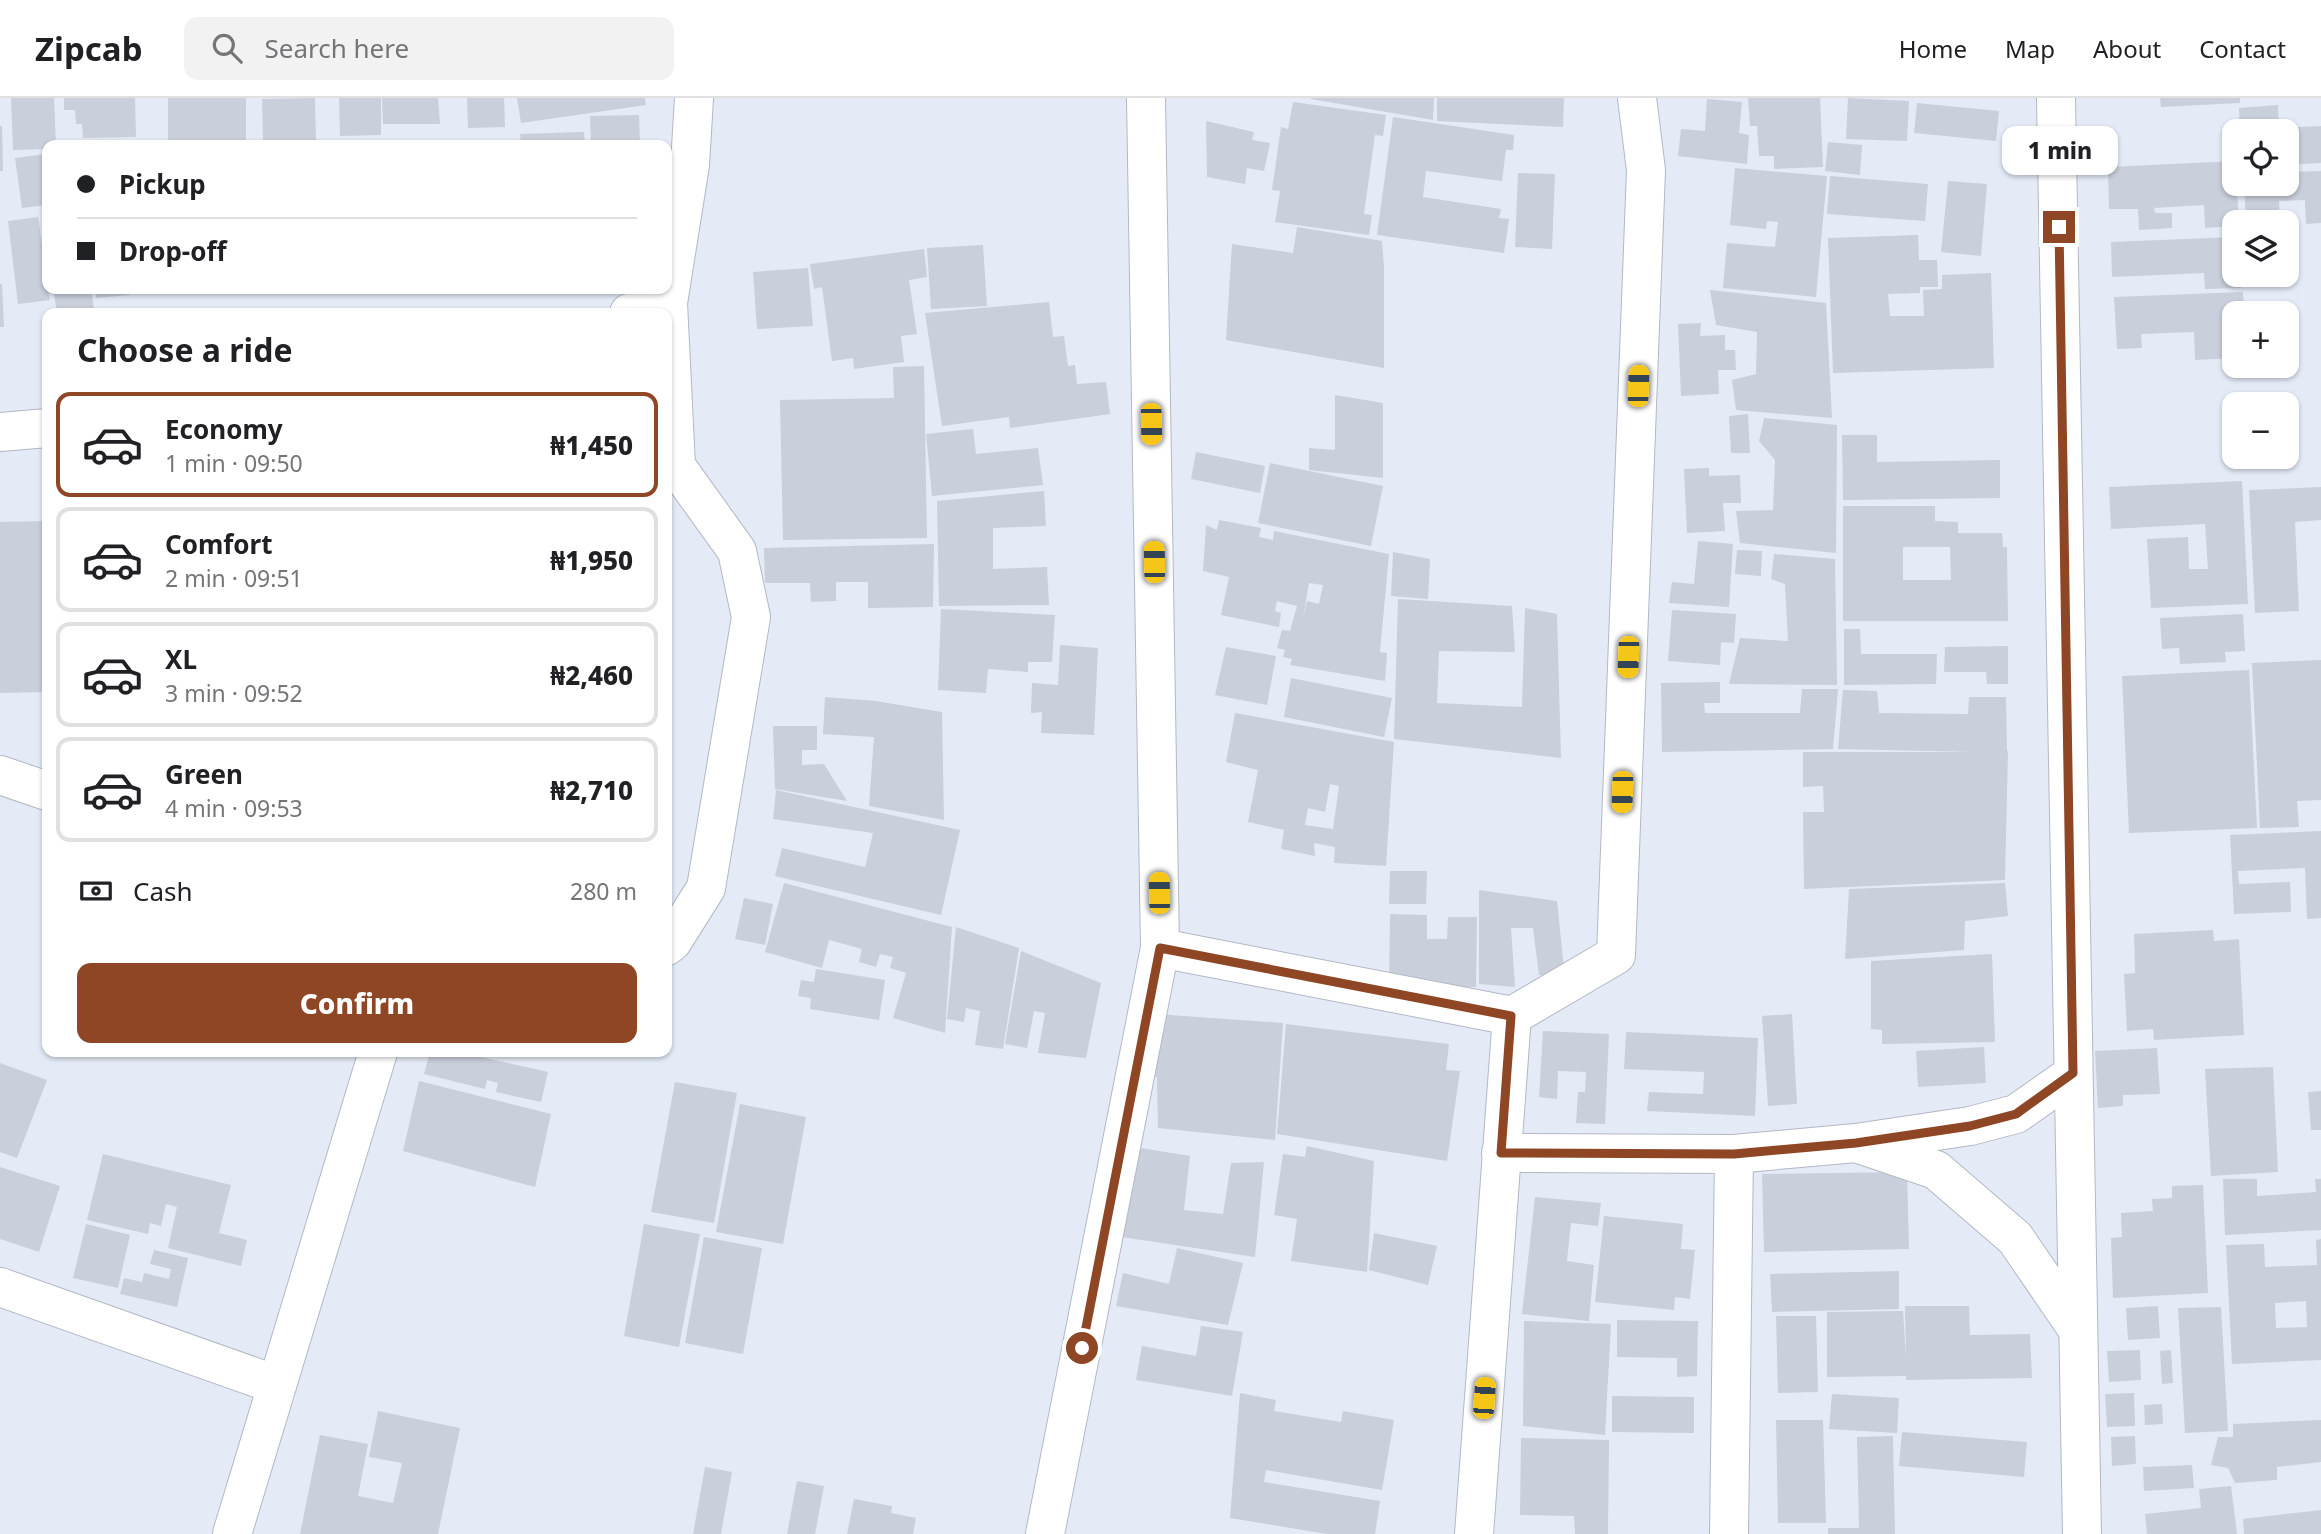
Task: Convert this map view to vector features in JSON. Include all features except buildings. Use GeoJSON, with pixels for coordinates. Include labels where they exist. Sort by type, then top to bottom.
{"type":"FeatureCollection","features":[{"type":"Feature","properties":{"kind":"street"},"geometry":{"type":"LineString","coordinates":[[672,278],[690,165],[694,98]]}},
{"type":"Feature","properties":{"kind":"street"},"geometry":{"type":"LineString","coordinates":[[1045,1534],[1160,948],[1146,98]]}},
{"type":"Feature","properties":{"kind":"street"},"geometry":{"type":"LineString","coordinates":[[1160,948],[1511,1016],[1616,955],[1646,170],[1637,98]]}},
{"type":"Feature","properties":{"kind":"street"},"geometry":{"type":"LineString","coordinates":[[2056,98],[2082,1534]]}},
{"type":"Feature","properties":{"kind":"street"},"geometry":{"type":"LineString","coordinates":[[668,308],[669,294]]}},
{"type":"Feature","properties":{"kind":"street"},"geometry":{"type":"LineString","coordinates":[[648,308],[668,303]]}},
{"type":"Feature","properties":{"kind":"street"},"geometry":{"type":"LineString","coordinates":[[672,384],[676,466],[737,551],[751,617],[706,888],[672,942]]}},
{"type":"Feature","properties":{"kind":"street"},"geometry":{"type":"LineString","coordinates":[[0,432],[42,428]]}},
{"type":"Feature","properties":{"kind":"street"},"geometry":{"type":"LineString","coordinates":[[0,775],[42,789]]}},
{"type":"Feature","properties":{"kind":"street"},"geometry":{"type":"LineString","coordinates":[[1474,1534],[1511,1016]]}},
{"type":"Feature","properties":{"kind":"street"},"geometry":{"type":"LineString","coordinates":[[232,1534],[376,1057]]}},
{"type":"Feature","properties":{"kind":"street"},"geometry":{"type":"LineString","coordinates":[[1501,1153],[1734,1154],[1856,1143],[1970,1126],[2016,1114],[2073,1073]]}},
{"type":"Feature","properties":{"kind":"street"},"geometry":{"type":"LineString","coordinates":[[1856,1143],[1936,1170],[2015,1238],[2078,1330]]}},
{"type":"Feature","properties":{"kind":"street"},"geometry":{"type":"LineString","coordinates":[[1729,1534],[1734,1154]]}},
{"type":"Feature","properties":{"kind":"street"},"geometry":{"type":"LineString","coordinates":[[0,1287],[277,1385]]}},
{"type":"Feature","properties":{"kind":"route"},"geometry":{"type":"LineString","coordinates":[[1082,1348],[1160,948],[1511,1016],[1501,1153],[1734,1154],[1856,1143],[1970,1126],[2016,1114],[2073,1073],[2059,227]]}}]}
